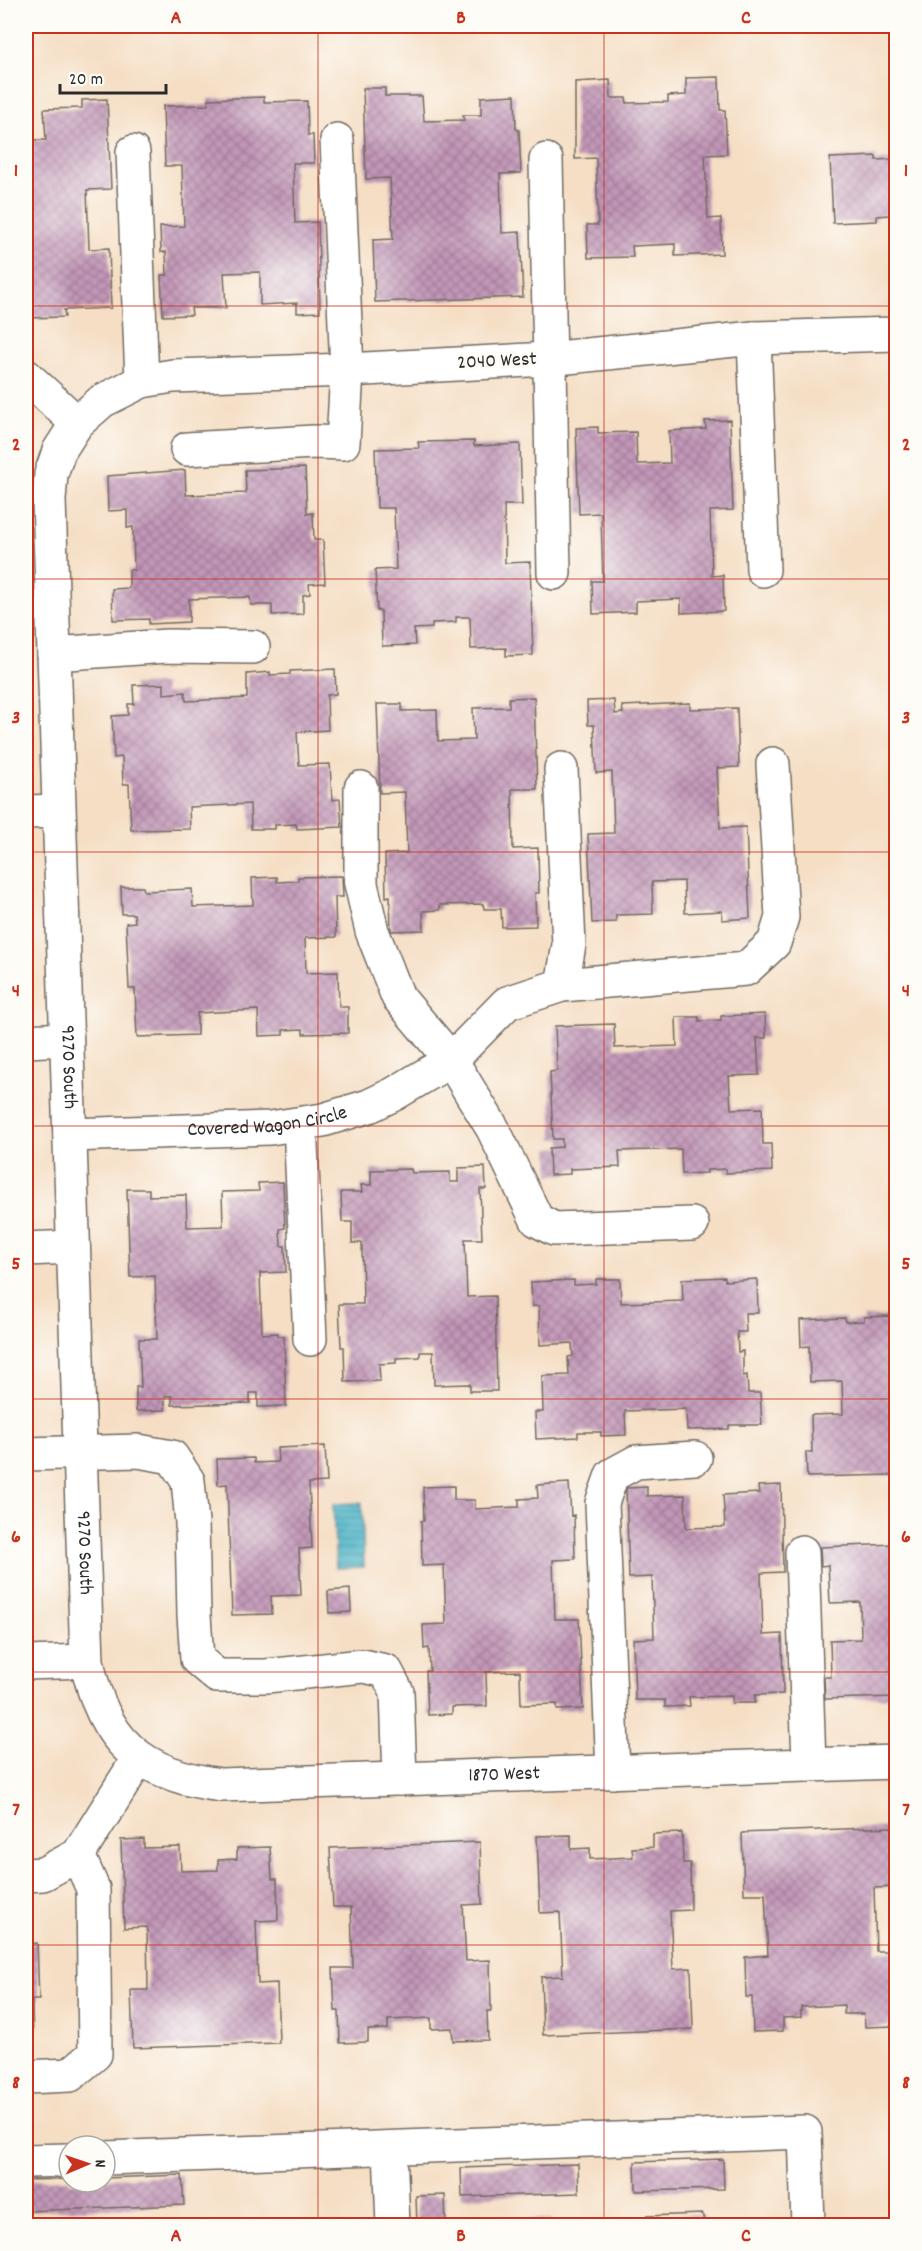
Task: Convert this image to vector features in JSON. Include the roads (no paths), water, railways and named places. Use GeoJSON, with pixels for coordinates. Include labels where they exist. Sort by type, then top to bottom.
{"type":"FeatureCollection","features":[{"type":"Feature","properties":{"kind":"street"},"geometry":{"type":"LineString","coordinates":[[188,449],[314,442],[343,443],[346,370],[337,140]]}},
{"type":"Feature","properties":{"kind":"street"},"geometry":{"type":"LineString","coordinates":[[133,152],[142,381]]}},
{"type":"Feature","properties":{"kind":"street"},"geometry":{"type":"LineString","coordinates":[[546,160],[548,359],[554,573]]}},
{"type":"Feature","properties":{"kind":"street","name":"2040 West"},"geometry":{"type":"LineString","coordinates":[[102,401],[142,381],[173,376],[346,370],[548,359],[754,338],[897,334]]}},
{"type":"Feature","properties":{"kind":"street"},"geometry":{"type":"LineString","coordinates":[[754,338],[763,570]]}},
{"type":"Feature","properties":{"kind":"street"},"geometry":{"type":"LineString","coordinates":[[26,376],[77,423]]}},
{"type":"Feature","properties":{"kind":"street","name":"9270 South"},"geometry":{"type":"LineString","coordinates":[[102,401],[77,423],[59,451],[51,474],[49,500],[38,562],[54,654],[87,1661],[98,1705],[131,1751]]}},
{"type":"Feature","properties":{"kind":"street"},"geometry":{"type":"LineString","coordinates":[[54,654],[167,646],[253,647]]}},
{"type":"Feature","properties":{"kind":"street","name":"Covered Wagon Circle"},"geometry":{"type":"LineString","coordinates":[[70,1135],[270,1128],[347,1114],[394,1094],[451,1060],[507,1003],[561,986],[746,969],[774,943],[782,917],[773,764]]}},
{"type":"Feature","properties":{"kind":"street"},"geometry":{"type":"LineString","coordinates":[[561,769],[569,945],[561,986]]}},
{"type":"Feature","properties":{"kind":"street"},"geometry":{"type":"LineString","coordinates":[[361,788],[361,884],[372,931],[398,997],[451,1060],[493,1129],[537,1220],[554,1229],[692,1224]]}},
{"type":"Feature","properties":{"kind":"street"},"geometry":{"type":"LineString","coordinates":[[26,812],[58,811]]}},
{"type":"Feature","properties":{"kind":"street"},"geometry":{"type":"LineString","coordinates":[[26,1041],[66,1039]]}},
{"type":"Feature","properties":{"kind":"street"},"geometry":{"type":"LineString","coordinates":[[300,1124],[310,1339]]}},
{"type":"Feature","properties":{"kind":"street"},"geometry":{"type":"LineString","coordinates":[[26,1249],[73,1247]]}},
{"type":"Feature","properties":{"kind":"street"},"geometry":{"type":"LineString","coordinates":[[26,1454],[138,1451],[172,1457],[188,1481],[192,1522],[197,1659],[217,1676],[266,1676],[363,1666],[386,1671],[397,1692],[400,1779]]}},
{"type":"Feature","properties":{"kind":"street"},"geometry":{"type":"LineString","coordinates":[[613,1772],[602,1503],[612,1475],[636,1462],[695,1458]]}},
{"type":"Feature","properties":{"kind":"street"},"geometry":{"type":"LineString","coordinates":[[802,1552],[809,1765]]}},
{"type":"Feature","properties":{"kind":"street"},"geometry":{"type":"LineString","coordinates":[[26,1663],[87,1661]]}},
{"type":"Feature","properties":{"kind":"street"},"geometry":{"type":"LineString","coordinates":[[26,1875],[43,1875],[78,1855],[131,1751]]}},
{"type":"Feature","properties":{"kind":"street","name":"1870 West"},"geometry":{"type":"LineString","coordinates":[[131,1751],[178,1777],[221,1785],[897,1762]]}},
{"type":"Feature","properties":{"kind":"street"},"geometry":{"type":"LineString","coordinates":[[26,2077],[70,2075],[95,2054],[93,1889],[78,1855]]}},
{"type":"Feature","properties":{"kind":"street"},"geometry":{"type":"LineString","coordinates":[[117,2158],[805,2132],[808,2226]]}},
{"type":"Feature","properties":{"kind":"street"},"geometry":{"type":"LineString","coordinates":[[390,2148],[393,2226]]}},
{"type":"Feature","properties":{"kind":"street"},"geometry":{"type":"LineString","coordinates":[[26,2161],[57,2160]]}},
{"type":"Feature","properties":{"kind":"water"},"geometry":{"type":"Polygon","coordinates":[[[362,1503],[364,1567],[336,1568],[333,1504],[362,1503]]]}}]}
